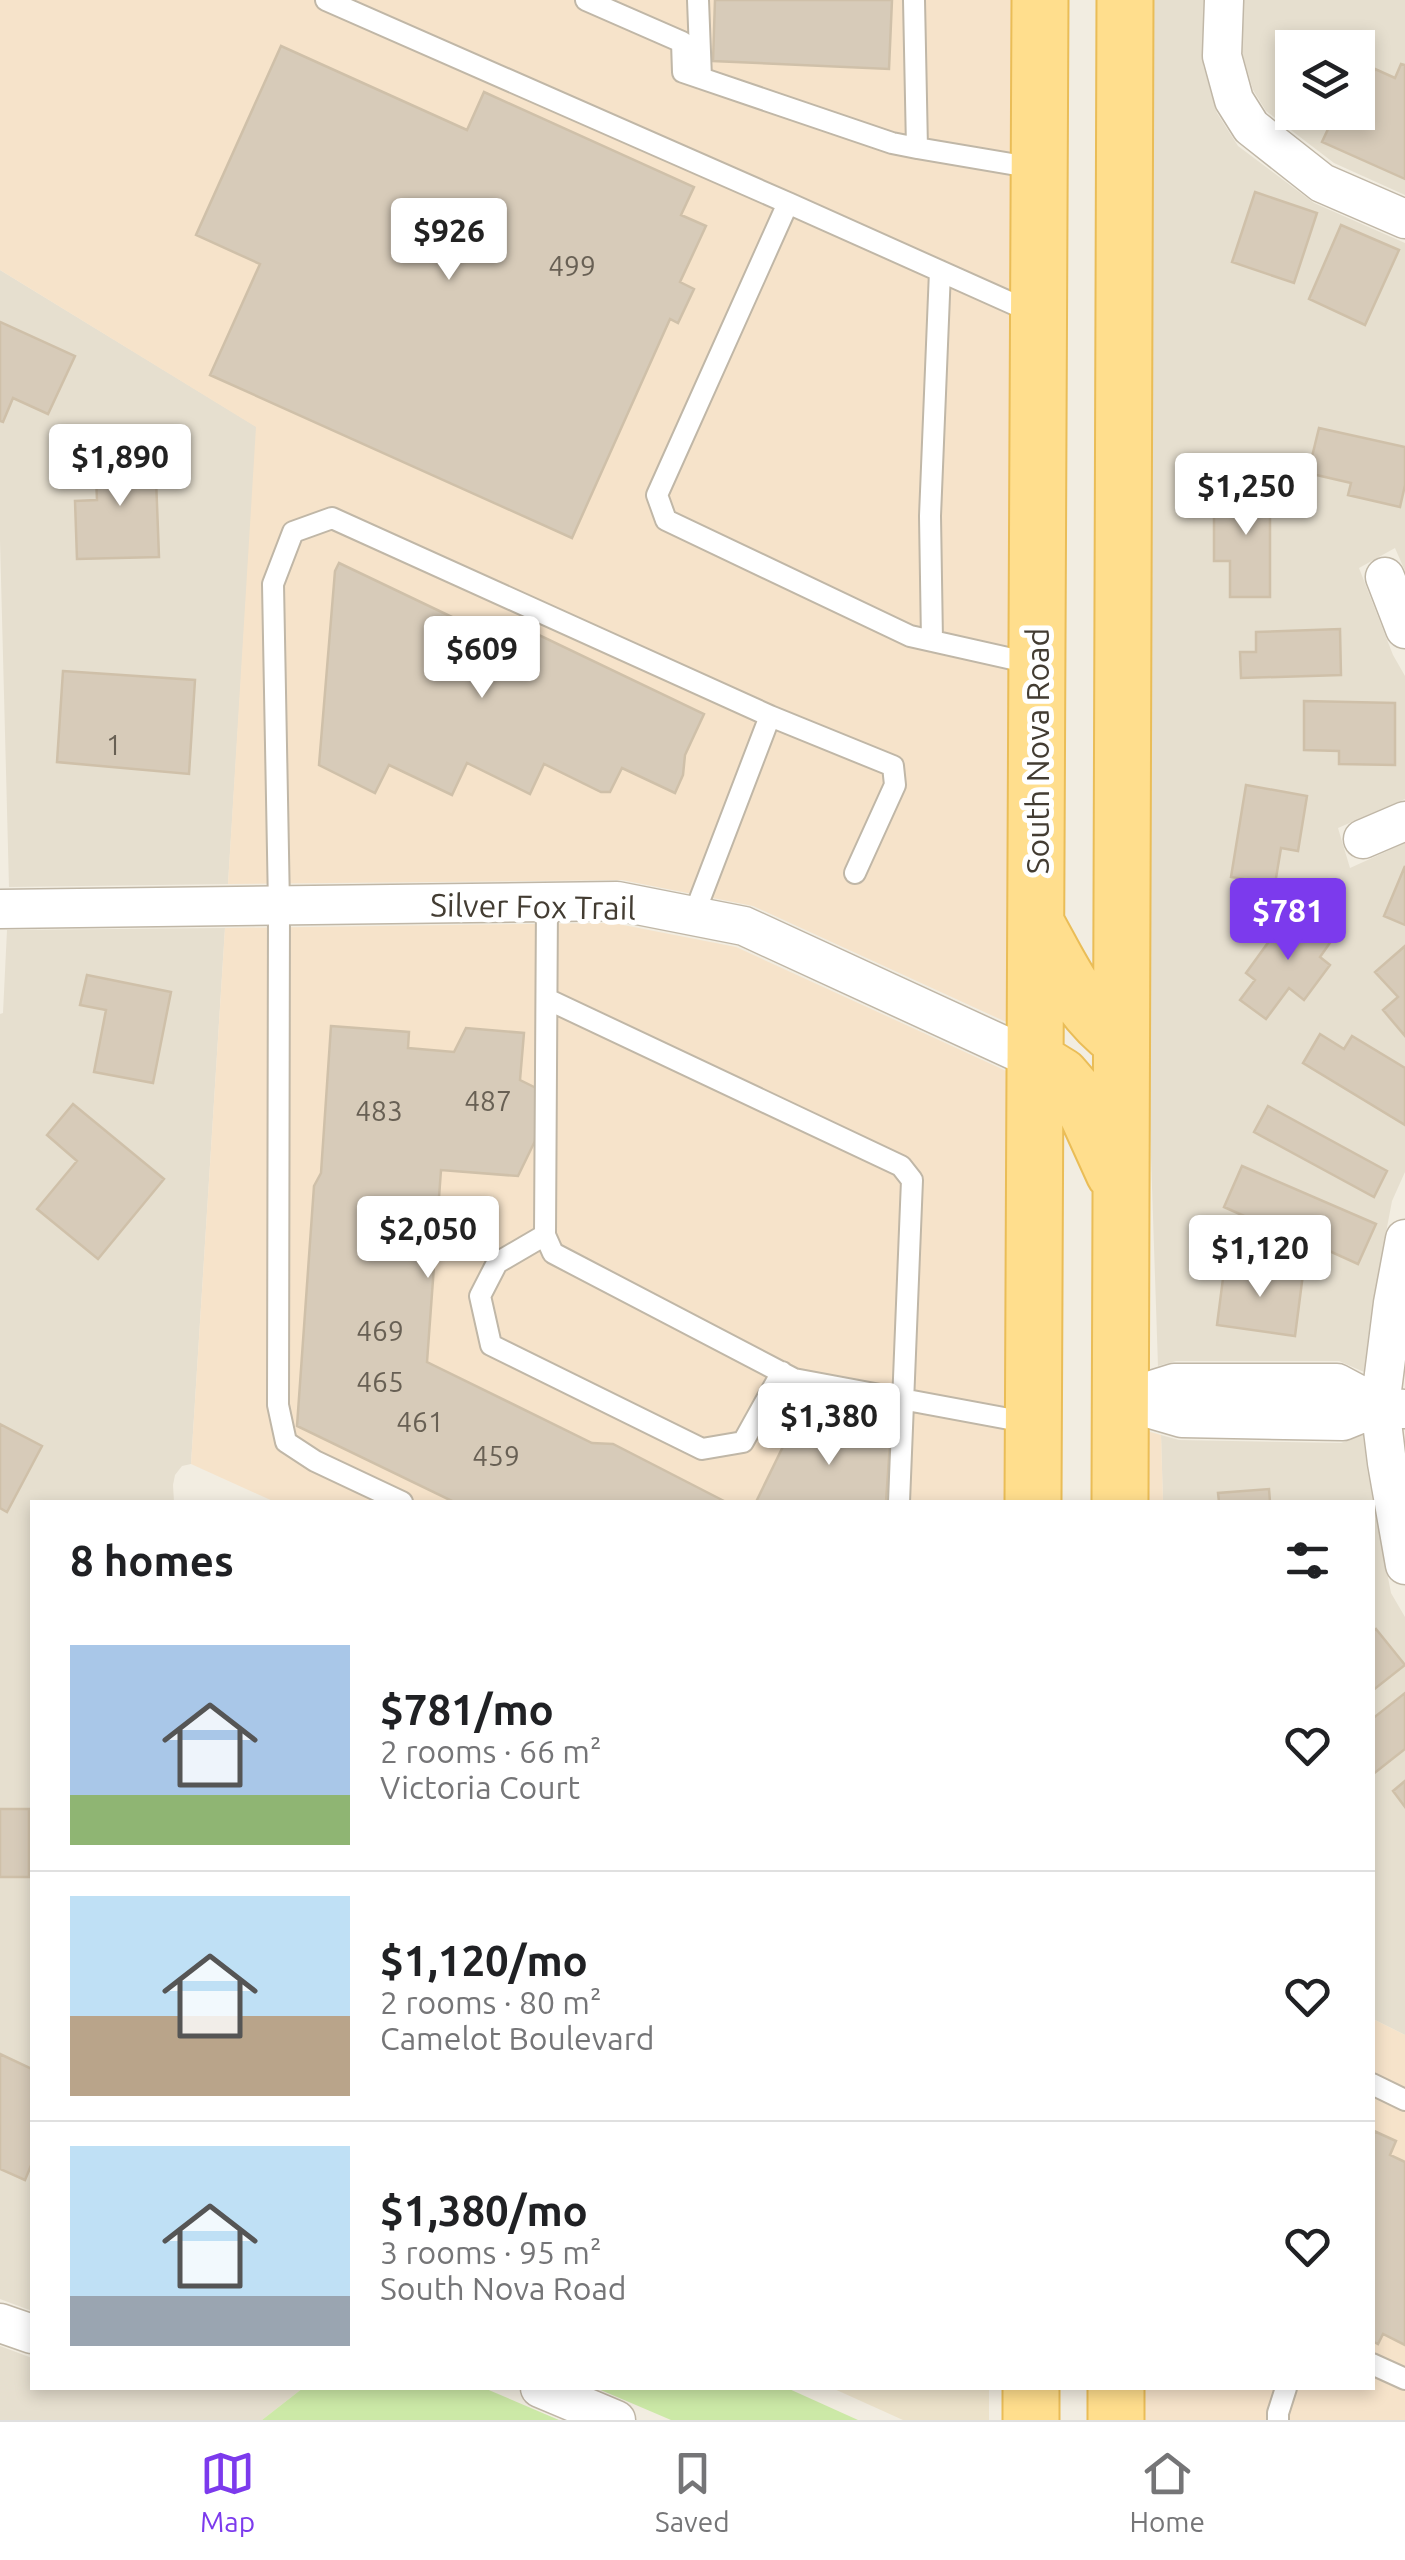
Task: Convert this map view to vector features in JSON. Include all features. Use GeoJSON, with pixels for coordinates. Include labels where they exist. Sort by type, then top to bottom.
{"type":"FeatureCollection","features":[{"type":"Feature","properties":{"kind":"main road","name":"South Nova Road"},"geometry":{"type":"LineString","coordinates":[[1033,1500],[1040,0]]}},
{"type":"Feature","properties":{"kind":"main road"},"geometry":{"type":"LineString","coordinates":[[1120,1500],[1125,0]]}},
{"type":"Feature","properties":{"kind":"main road"},"geometry":{"type":"LineString","coordinates":[[1036,922],[1076,997],[1099,1025],[1121,1041]]}},
{"type":"Feature","properties":{"kind":"main road"},"geometry":{"type":"LineString","coordinates":[[1035,1060],[1061,1076],[1080,1098],[1121,1189]]}},
{"type":"Feature","properties":{"kind":"main road"},"geometry":{"type":"LineString","coordinates":[[1031,2390],[1031,2420]]}},
{"type":"Feature","properties":{"kind":"main road"},"geometry":{"type":"LineString","coordinates":[[1116,2390],[1116,2420]]}},
{"type":"Feature","properties":{"kind":"street"},"geometry":{"type":"LineString","coordinates":[[1224,0],[1222,56],[1234,100],[1250,127],[1322,183],[1405,219]]}},
{"type":"Feature","properties":{"kind":"street"},"geometry":{"type":"LineString","coordinates":[[1385,576],[1405,629]]}},
{"type":"Feature","properties":{"kind":"street"},"geometry":{"type":"LineString","coordinates":[[1363,840],[1405,820]]}},
{"type":"Feature","properties":{"kind":"street","name":"Silver Fox Trail"},"geometry":{"type":"LineString","coordinates":[[0,908],[617,901],[744,926],[1035,1060]]}},
{"type":"Feature","properties":{"kind":"street"},"geometry":{"type":"LineString","coordinates":[[1405,1239],[1393,1303],[1393,1408],[1386,1463],[1405,1565]]}},
{"type":"Feature","properties":{"kind":"street"},"geometry":{"type":"LineString","coordinates":[[1120,1400],[1174,1383],[1337,1383],[1393,1408]]}},
{"type":"Feature","properties":{"kind":"street"},"geometry":{"type":"LineString","coordinates":[[0,2323],[30,2333]]}},
{"type":"Feature","properties":{"kind":"street"},"geometry":{"type":"LineString","coordinates":[[545,2390],[616,2420]]}},
{"type":"Feature","properties":{"kind":"lane"},"geometry":{"type":"LineString","coordinates":[[326,0],[1038,314]]}},
{"type":"Feature","properties":{"kind":"lane"},"geometry":{"type":"LineString","coordinates":[[586,0],[682,42],[683,72],[892,143],[1038,168]]}},
{"type":"Feature","properties":{"kind":"lane"},"geometry":{"type":"LineString","coordinates":[[698,0],[701,78]]}},
{"type":"Feature","properties":{"kind":"lane"},"geometry":{"type":"LineString","coordinates":[[914,0],[917,148]]}},
{"type":"Feature","properties":{"kind":"lane"},"geometry":{"type":"LineString","coordinates":[[788,203],[658,495],[666,520],[910,636],[1037,665]]}},
{"type":"Feature","properties":{"kind":"lane"},"geometry":{"type":"LineString","coordinates":[[932,641],[930,516],[940,271]]}},
{"type":"Feature","properties":{"kind":"lane"},"geometry":{"type":"LineString","coordinates":[[398,1500],[286,1442],[278,1405],[279,906],[273,584],[294,532],[332,518],[770,716],[893,766],[895,785],[855,873]]}},
{"type":"Feature","properties":{"kind":"lane"},"geometry":{"type":"LineString","coordinates":[[693,916],[770,716]]}},
{"type":"Feature","properties":{"kind":"lane"},"geometry":{"type":"LineString","coordinates":[[547,902],[546,1235],[554,1253],[794,1379],[1033,1424]]}},
{"type":"Feature","properties":{"kind":"lane"},"geometry":{"type":"LineString","coordinates":[[547,999],[901,1166],[912,1180],[899,1500]]}},
{"type":"Feature","properties":{"kind":"lane"},"geometry":{"type":"LineString","coordinates":[[546,1235],[496,1263],[480,1296],[491,1345],[702,1449],[743,1442],[782,1372]]}},
{"type":"Feature","properties":{"kind":"lane"},"geometry":{"type":"LineString","coordinates":[[1375,2085],[1405,2100]]}},
{"type":"Feature","properties":{"kind":"lane"},"geometry":{"type":"LineString","coordinates":[[1375,2365],[1405,2379]]}},
{"type":"Feature","properties":{"kind":"lane"},"geometry":{"type":"LineString","coordinates":[[1278,2420],[1285,2390]]}},
{"type":"Feature","properties":{"kind":"shaded area"},"geometry":{"type":"Polygon","coordinates":[[[0,0],[1021,0],[1015,1026],[753,906],[622,880],[228,884],[256,427],[0,270],[0,0]]]}},
{"type":"Feature","properties":{"kind":"shaded area"},"geometry":{"type":"Polygon","coordinates":[[[1145,0],[1204,0],[1203,65],[1217,113],[1238,146],[1314,203],[1405,243],[1405,571],[1395,548],[1359,568],[1405,676],[1405,799],[1338,828],[1350,868],[1405,843],[1405,1172],[1392,1201],[1364,1372],[1339,1361],[1176,1361],[1158,1366],[1147,1037],[1145,0]]]}},
{"type":"Feature","properties":{"kind":"shaded area"},"geometry":{"type":"Polygon","coordinates":[[[1244,0],[1405,0],[1405,195],[1334,163],[1291,130],[1375,130],[1375,30],[1275,30],[1275,118],[1253,90],[1242,52],[1244,0]]]}},
{"type":"Feature","properties":{"kind":"shaded area"},"geometry":{"type":"Polygon","coordinates":[[[0,270],[257,427],[228,884],[9,887],[0,540],[0,270]]]}},
{"type":"Feature","properties":{"kind":"shaded area"},"geometry":{"type":"Polygon","coordinates":[[[613,923],[736,947],[1015,1075],[1013,1500],[271,1500],[191,1464],[225,928],[613,923]]]}},
{"type":"Feature","properties":{"kind":"shaded area"},"geometry":{"type":"Polygon","coordinates":[[[225,928],[191,1464],[182,1466],[175,1475],[174,1500],[30,1500],[30,2310],[0,2299],[0,1014],[7,930],[225,928]]]}},
{"type":"Feature","properties":{"kind":"shaded area"},"geometry":{"type":"Polygon","coordinates":[[[1140,1429],[1161,1435],[1163,1500],[1140,1500],[1140,1429]]]}},
{"type":"Feature","properties":{"kind":"shaded area"},"geometry":{"type":"Polygon","coordinates":[[[1161,1435],[1179,1440],[1341,1443],[1363,1435],[1373,1500],[1163,1500],[1161,1435]]]}},
{"type":"Feature","properties":{"kind":"shaded area"},"geometry":{"type":"Polygon","coordinates":[[[1375,1510],[1391,1593],[1405,1617],[1405,2035],[1375,2020],[1375,1510]]]}},
{"type":"Feature","properties":{"kind":"shaded area"},"geometry":{"type":"Polygon","coordinates":[[[1375,2020],[1405,2035],[1405,2420],[1137,2420],[1137,2390],[1375,2390],[1375,2020]]]}},
{"type":"Feature","properties":{"kind":"shaded area"},"geometry":{"type":"Polygon","coordinates":[[[0,2346],[30,2357],[30,2390],[300,2390],[262,2420],[0,2420],[0,2346]]]}},
{"type":"Feature","properties":{"kind":"shaded area"},"geometry":{"type":"Polygon","coordinates":[[[836,2390],[989,2390],[989,2420],[903,2420],[836,2390]]]}},
{"type":"Feature","properties":{"kind":"green space"},"geometry":{"type":"Polygon","coordinates":[[[300,2390],[489,2390],[559,2420],[262,2420],[300,2390]]]}},
{"type":"Feature","properties":{"kind":"green space"},"geometry":{"type":"Polygon","coordinates":[[[601,2390],[791,2390],[858,2420],[671,2420],[601,2390]]]}},
{"type":"Feature","properties":{"kind":"building"},"geometry":{"type":"Polygon","coordinates":[[[715,0],[892,0],[889,69],[713,61],[715,0]]]}},
{"type":"Feature","properties":{"kind":"building"},"geometry":{"type":"Polygon","coordinates":[[[281,46],[467,130],[484,92],[694,187],[681,215],[706,226],[680,282],[694,289],[678,323],[670,319],[572,538],[210,375],[260,264],[196,235],[281,46]]]}},
{"type":"Feature","properties":{"kind":"building"},"geometry":{"type":"Polygon","coordinates":[[[1401,64],[1405,65],[1405,179],[1322,142],[1328,130],[1375,130],[1375,69],[1395,78],[1401,64]]]}},
{"type":"Feature","properties":{"kind":"building"},"geometry":{"type":"Polygon","coordinates":[[[1255,192],[1317,213],[1294,283],[1232,262],[1255,192]]]}},
{"type":"Feature","properties":{"kind":"building"},"geometry":{"type":"Polygon","coordinates":[[[1341,225],[1399,250],[1365,325],[1309,299],[1341,225]]]}},
{"type":"Feature","properties":{"kind":"building"},"geometry":{"type":"Polygon","coordinates":[[[0,322],[75,356],[48,414],[13,398],[3,422],[0,421],[0,322]]]}},
{"type":"Feature","properties":{"kind":"building"},"geometry":{"type":"Polygon","coordinates":[[[1319,428],[1405,447],[1405,485],[1400,507],[1348,495],[1351,483],[1308,473],[1319,428]]]}},
{"type":"Feature","properties":{"kind":"building"},"geometry":{"type":"Polygon","coordinates":[[[155,452],[159,557],[77,559],[75,501],[97,500],[95,454],[155,452]]]}},
{"type":"Feature","properties":{"kind":"building"},"geometry":{"type":"Polygon","coordinates":[[[1270,481],[1270,597],[1230,597],[1230,561],[1214,561],[1214,514],[1226,513],[1226,482],[1270,481]]]}},
{"type":"Feature","properties":{"kind":"building"},"geometry":{"type":"Polygon","coordinates":[[[339,563],[454,618],[516,624],[704,714],[685,755],[683,775],[675,793],[622,768],[610,792],[601,792],[544,764],[530,794],[467,763],[452,795],[389,765],[375,793],[319,765],[335,571],[339,563]]]}},
{"type":"Feature","properties":{"kind":"building"},"geometry":{"type":"Polygon","coordinates":[[[1340,629],[1341,675],[1241,678],[1240,652],[1256,652],[1256,632],[1340,629]]]}},
{"type":"Feature","properties":{"kind":"building"},"geometry":{"type":"Polygon","coordinates":[[[63,671],[195,680],[189,774],[57,762],[63,671]]]}},
{"type":"Feature","properties":{"kind":"building"},"geometry":{"type":"Polygon","coordinates":[[[1304,701],[1395,703],[1395,765],[1339,764],[1339,751],[1304,750],[1304,701]]]}},
{"type":"Feature","properties":{"kind":"building"},"geometry":{"type":"Polygon","coordinates":[[[1246,785],[1307,796],[1298,851],[1281,848],[1275,884],[1231,877],[1246,785]]]}},
{"type":"Feature","properties":{"kind":"building"},"geometry":{"type":"Polygon","coordinates":[[[1405,866],[1405,925],[1384,916],[1405,866]]]}},
{"type":"Feature","properties":{"kind":"building"},"geometry":{"type":"Polygon","coordinates":[[[1294,907],[1334,937],[1320,957],[1330,965],[1304,1000],[1289,988],[1266,1019],[1240,1000],[1255,980],[1246,973],[1294,907]]]}},
{"type":"Feature","properties":{"kind":"building"},"geometry":{"type":"Polygon","coordinates":[[[1405,946],[1405,1036],[1383,1010],[1398,997],[1375,972],[1405,946]]]}},
{"type":"Feature","properties":{"kind":"building"},"geometry":{"type":"Polygon","coordinates":[[[87,975],[171,992],[153,1083],[94,1072],[106,1010],[80,1005],[87,975]]]}},
{"type":"Feature","properties":{"kind":"building"},"geometry":{"type":"Polygon","coordinates":[[[331,1026],[409,1032],[408,1048],[454,1052],[466,1028],[524,1033],[520,1080],[538,1089],[535,1141],[518,1176],[441,1170],[427,1362],[592,1443],[613,1444],[722,1500],[450,1500],[297,1426],[314,1186],[321,1173],[331,1026]]]}},
{"type":"Feature","properties":{"kind":"building"},"geometry":{"type":"Polygon","coordinates":[[[1320,1034],[1344,1049],[1352,1036],[1405,1068],[1405,1125],[1303,1063],[1320,1034]]]}},
{"type":"Feature","properties":{"kind":"building"},"geometry":{"type":"Polygon","coordinates":[[[73,1104],[164,1179],[98,1259],[37,1209],[77,1161],[47,1135],[73,1104]]]}},
{"type":"Feature","properties":{"kind":"building"},"geometry":{"type":"Polygon","coordinates":[[[1268,1106],[1387,1171],[1374,1197],[1254,1132],[1268,1106]]]}},
{"type":"Feature","properties":{"kind":"building"},"geometry":{"type":"Polygon","coordinates":[[[1242,1166],[1376,1224],[1358,1264],[1303,1239],[1295,1257],[1262,1242],[1269,1227],[1224,1207],[1242,1166]]]}},
{"type":"Feature","properties":{"kind":"building"},"geometry":{"type":"Polygon","coordinates":[[[1225,1263],[1303,1274],[1295,1336],[1217,1325],[1225,1263]]]}},
{"type":"Feature","properties":{"kind":"building"},"geometry":{"type":"Polygon","coordinates":[[[0,1424],[42,1446],[7,1512],[0,1508],[0,1424]]]}},
{"type":"Feature","properties":{"kind":"building"},"geometry":{"type":"Polygon","coordinates":[[[793,1426],[865,1431],[890,1443],[886,1500],[757,1500],[793,1426]]]}},
{"type":"Feature","properties":{"kind":"building"},"geometry":{"type":"Polygon","coordinates":[[[1269,1489],[1270,1500],[1219,1500],[1218,1493],[1269,1489]]]}},
{"type":"Feature","properties":{"kind":"building"},"geometry":{"type":"Polygon","coordinates":[[[1375,1630],[1405,1665],[1375,1689],[1375,1630]]]}},
{"type":"Feature","properties":{"kind":"building"},"geometry":{"type":"Polygon","coordinates":[[[1405,1693],[1405,1749],[1375,1773],[1375,1717],[1405,1693]]]}},
{"type":"Feature","properties":{"kind":"building"},"geometry":{"type":"Polygon","coordinates":[[[1405,1781],[1405,1807],[1393,1791],[1405,1781]]]}},
{"type":"Feature","properties":{"kind":"building"},"geometry":{"type":"Polygon","coordinates":[[[0,1809],[29,1809],[29,1877],[0,1877],[0,1809]]]}},
{"type":"Feature","properties":{"kind":"building"},"geometry":{"type":"Polygon","coordinates":[[[0,2054],[30,2068],[30,2168],[25,2180],[0,2169],[0,2054]]]}},
{"type":"Feature","properties":{"kind":"building"},"geometry":{"type":"Polygon","coordinates":[[[1375,2131],[1396,2141],[1390,2155],[1405,2162],[1405,2345],[1383,2334],[1378,2344],[1375,2131]]]}}]}
